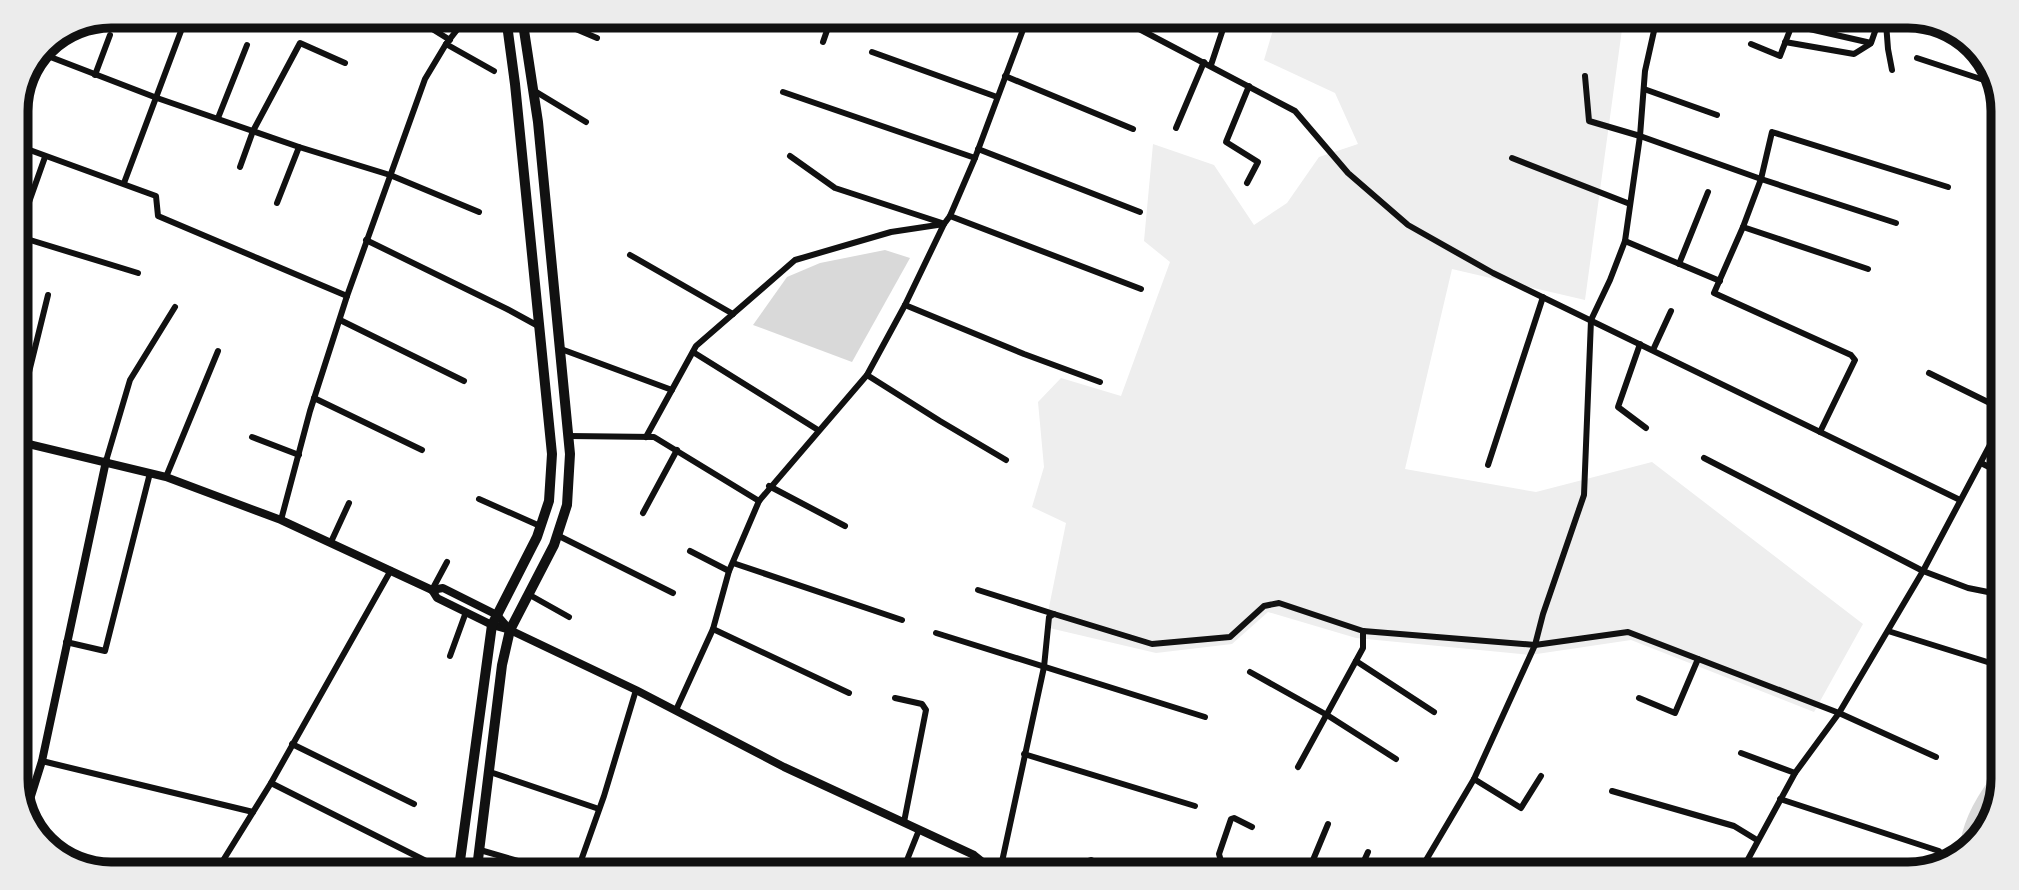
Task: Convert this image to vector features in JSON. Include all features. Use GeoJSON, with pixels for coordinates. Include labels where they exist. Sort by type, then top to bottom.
{"type":"FeatureCollection","features":[{"type":"Feature","properties":{"kind":"main road"},"geometry":{"type":"LineString","coordinates":[[460,862],[494,620],[520,573],[549,501],[552,454],[520,124],[506,28]]}},
{"type":"Feature","properties":{"kind":"main road"},"geometry":{"type":"LineString","coordinates":[[478,862],[502,665],[510,631],[557,535],[567,505],[570,454],[538,122],[524,28]]}},
{"type":"Feature","properties":{"kind":"main road"},"geometry":{"type":"LineString","coordinates":[[520,124],[538,122]]}},
{"type":"Feature","properties":{"kind":"main road"},"geometry":{"type":"LineString","coordinates":[[546,378],[564,377]]}},
{"type":"Feature","properties":{"kind":"street"},"geometry":{"type":"LineString","coordinates":[[428,28],[494,71]]}},
{"type":"Feature","properties":{"kind":"street"},"geometry":{"type":"LineString","coordinates":[[281,520],[314,398],[366,240],[425,79],[459,28]]}},
{"type":"Feature","properties":{"kind":"street"},"geometry":{"type":"LineString","coordinates":[[575,28],[597,37]]}},
{"type":"Feature","properties":{"kind":"street"},"geometry":{"type":"LineString","coordinates":[[823,43],[828,28]]}},
{"type":"Feature","properties":{"kind":"street"},"geometry":{"type":"LineString","coordinates":[[676,710],[713,629],[729,571],[759,500],[867,375],[950,216],[975,158],[1022,28]]}},
{"type":"Feature","properties":{"kind":"street"},"geometry":{"type":"LineString","coordinates":[[1137,28],[1295,111],[1348,173],[1408,225],[1493,273],[1960,500]]}},
{"type":"Feature","properties":{"kind":"street"},"geometry":{"type":"LineString","coordinates":[[1176,128],[1223,28]]}},
{"type":"Feature","properties":{"kind":"street"},"geometry":{"type":"LineString","coordinates":[[1425,862],[1474,779],[1535,645],[1584,495],[1591,320],[1625,241],[1640,136],[1645,71],[1655,28]]}},
{"type":"Feature","properties":{"kind":"street"},"geometry":{"type":"LineString","coordinates":[[1751,44],[1780,56],[1791,28]]}},
{"type":"Feature","properties":{"kind":"street"},"geometry":{"type":"LineString","coordinates":[[1805,28],[1871,43]]}},
{"type":"Feature","properties":{"kind":"street"},"geometry":{"type":"LineString","coordinates":[[1785,42],[1854,54],[1871,43],[1876,28]]}},
{"type":"Feature","properties":{"kind":"street"},"geometry":{"type":"LineString","coordinates":[[1886,28],[1892,69]]}},
{"type":"Feature","properties":{"kind":"street"},"geometry":{"type":"LineString","coordinates":[[124,183],[181,31]]}},
{"type":"Feature","properties":{"kind":"street"},"geometry":{"type":"LineString","coordinates":[[95,75],[110,35]]}},
{"type":"Feature","properties":{"kind":"street"},"geometry":{"type":"LineString","coordinates":[[240,167],[253,131],[300,43],[345,63]]}},
{"type":"Feature","properties":{"kind":"street"},"geometry":{"type":"LineString","coordinates":[[218,118],[247,45]]}},
{"type":"Feature","properties":{"kind":"street"},"geometry":{"type":"LineString","coordinates":[[872,52],[997,97]]}},
{"type":"Feature","properties":{"kind":"street"},"geometry":{"type":"LineString","coordinates":[[49,57],[157,98],[390,175],[479,212]]}},
{"type":"Feature","properties":{"kind":"street"},"geometry":{"type":"LineString","coordinates":[[1917,58],[1985,80]]}},
{"type":"Feature","properties":{"kind":"street"},"geometry":{"type":"LineString","coordinates":[[1005,76],[1133,129]]}},
{"type":"Feature","properties":{"kind":"street"},"geometry":{"type":"LineString","coordinates":[[1585,76],[1589,121],[1896,223]]}},
{"type":"Feature","properties":{"kind":"street"},"geometry":{"type":"LineString","coordinates":[[1247,183],[1258,162],[1226,142],[1249,86]]}},
{"type":"Feature","properties":{"kind":"street"},"geometry":{"type":"LineString","coordinates":[[1644,89],[1717,115]]}},
{"type":"Feature","properties":{"kind":"street"},"geometry":{"type":"LineString","coordinates":[[533,90],[586,122]]}},
{"type":"Feature","properties":{"kind":"street"},"geometry":{"type":"LineString","coordinates":[[783,92],[975,158]]}},
{"type":"Feature","properties":{"kind":"street"},"geometry":{"type":"LineString","coordinates":[[1820,432],[1855,360],[1851,355],[1714,293],[1761,179],[1772,132],[1948,187]]}},
{"type":"Feature","properties":{"kind":"street"},"geometry":{"type":"LineString","coordinates":[[277,203],[299,147]]}},
{"type":"Feature","properties":{"kind":"street"},"geometry":{"type":"LineString","coordinates":[[978,149],[1140,212]]}},
{"type":"Feature","properties":{"kind":"street"},"geometry":{"type":"LineString","coordinates":[[28,150],[156,196],[158,216],[347,296]]}},
{"type":"Feature","properties":{"kind":"street"},"geometry":{"type":"LineString","coordinates":[[28,205],[45,156]]}},
{"type":"Feature","properties":{"kind":"street"},"geometry":{"type":"LineString","coordinates":[[790,156],[835,188],[944,224]]}},
{"type":"Feature","properties":{"kind":"street"},"geometry":{"type":"LineString","coordinates":[[1512,158],[1630,204]]}},
{"type":"Feature","properties":{"kind":"street"},"geometry":{"type":"LineString","coordinates":[[1679,264],[1708,192]]}},
{"type":"Feature","properties":{"kind":"street"},"geometry":{"type":"LineString","coordinates":[[950,216],[1141,289]]}},
{"type":"Feature","properties":{"kind":"street"},"geometry":{"type":"LineString","coordinates":[[646,437],[696,346],[795,260],[891,232],[944,224]]}},
{"type":"Feature","properties":{"kind":"street"},"geometry":{"type":"LineString","coordinates":[[1743,227],[1868,270]]}},
{"type":"Feature","properties":{"kind":"street"},"geometry":{"type":"LineString","coordinates":[[28,239],[138,273]]}},
{"type":"Feature","properties":{"kind":"street"},"geometry":{"type":"LineString","coordinates":[[366,240],[541,328]]}},
{"type":"Feature","properties":{"kind":"street"},"geometry":{"type":"LineString","coordinates":[[1625,241],[1720,281]]}},
{"type":"Feature","properties":{"kind":"street"},"geometry":{"type":"LineString","coordinates":[[630,255],[733,314]]}},
{"type":"Feature","properties":{"kind":"street"},"geometry":{"type":"LineString","coordinates":[[28,376],[48,295]]}},
{"type":"Feature","properties":{"kind":"street"},"geometry":{"type":"LineString","coordinates":[[1488,465],[1543,297]]}},
{"type":"Feature","properties":{"kind":"street"},"geometry":{"type":"LineString","coordinates":[[905,305],[1100,382]]}},
{"type":"Feature","properties":{"kind":"street"},"geometry":{"type":"LineString","coordinates":[[31,798],[42,761],[106,461],[130,380],[176,307]]}},
{"type":"Feature","properties":{"kind":"street"},"geometry":{"type":"LineString","coordinates":[[1653,350],[1671,311]]}},
{"type":"Feature","properties":{"kind":"street"},"geometry":{"type":"LineString","coordinates":[[340,320],[464,381]]}},
{"type":"Feature","properties":{"kind":"street"},"geometry":{"type":"LineString","coordinates":[[1640,344],[1618,407],[1646,428]]}},
{"type":"Feature","properties":{"kind":"street"},"geometry":{"type":"LineString","coordinates":[[561,349],[672,390]]}},
{"type":"Feature","properties":{"kind":"street"},"geometry":{"type":"LineString","coordinates":[[166,477],[218,351]]}},
{"type":"Feature","properties":{"kind":"street"},"geometry":{"type":"LineString","coordinates":[[693,352],[818,430]]}},
{"type":"Feature","properties":{"kind":"street"},"geometry":{"type":"LineString","coordinates":[[1929,373],[1991,404]]}},
{"type":"Feature","properties":{"kind":"street"},"geometry":{"type":"LineString","coordinates":[[867,375],[1006,460]]}},
{"type":"Feature","properties":{"kind":"street"},"geometry":{"type":"LineString","coordinates":[[314,398],[422,450]]}},
{"type":"Feature","properties":{"kind":"street"},"geometry":{"type":"LineString","coordinates":[[569,436],[654,437],[759,500]]}},
{"type":"Feature","properties":{"kind":"street"},"geometry":{"type":"LineString","coordinates":[[252,437],[299,455]]}},
{"type":"Feature","properties":{"kind":"street"},"geometry":{"type":"LineString","coordinates":[[28,444],[166,477],[281,520],[432,590],[443,589],[510,631],[636,690],[784,767],[974,855],[983,862]]}},
{"type":"Feature","properties":{"kind":"street"},"geometry":{"type":"LineString","coordinates":[[1745,862],[1795,773],[1839,713],[1888,631],[1991,444]]}},
{"type":"Feature","properties":{"kind":"street"},"geometry":{"type":"LineString","coordinates":[[643,513],[677,450]]}},
{"type":"Feature","properties":{"kind":"street"},"geometry":{"type":"LineString","coordinates":[[1704,458],[1923,571],[1968,588],[1991,593]]}},
{"type":"Feature","properties":{"kind":"street"},"geometry":{"type":"LineString","coordinates":[[1981,463],[1991,468]]}},
{"type":"Feature","properties":{"kind":"street"},"geometry":{"type":"LineString","coordinates":[[66,642],[105,651],[150,473]]}},
{"type":"Feature","properties":{"kind":"street"},"geometry":{"type":"LineString","coordinates":[[769,486],[845,526]]}},
{"type":"Feature","properties":{"kind":"street"},"geometry":{"type":"LineString","coordinates":[[479,499],[540,526]]}},
{"type":"Feature","properties":{"kind":"street"},"geometry":{"type":"LineString","coordinates":[[331,542],[349,503]]}},
{"type":"Feature","properties":{"kind":"street"},"geometry":{"type":"LineString","coordinates":[[557,535],[673,593]]}},
{"type":"Feature","properties":{"kind":"street"},"geometry":{"type":"LineString","coordinates":[[690,551],[729,571]]}},
{"type":"Feature","properties":{"kind":"street"},"geometry":{"type":"LineString","coordinates":[[432,590],[447,562]]}},
{"type":"Feature","properties":{"kind":"street"},"geometry":{"type":"LineString","coordinates":[[733,563],[902,620]]}},
{"type":"Feature","properties":{"kind":"street"},"geometry":{"type":"LineString","coordinates":[[222,862],[271,783],[391,570]]}},
{"type":"Feature","properties":{"kind":"street"},"geometry":{"type":"LineString","coordinates":[[432,590],[437,598],[466,612],[494,620]]}},
{"type":"Feature","properties":{"kind":"street"},"geometry":{"type":"LineString","coordinates":[[978,590],[1152,644],[1230,637],[1264,606],[1279,603],[1363,631],[1535,645],[1628,632],[1839,713],[1936,757]]}},
{"type":"Feature","properties":{"kind":"street"},"geometry":{"type":"LineString","coordinates":[[528,594],[569,617]]}},
{"type":"Feature","properties":{"kind":"street"},"geometry":{"type":"LineString","coordinates":[[450,656],[466,612]]}},
{"type":"Feature","properties":{"kind":"street"},"geometry":{"type":"LineString","coordinates":[[1002,862],[1044,667],[1049,617],[1054,614]]}},
{"type":"Feature","properties":{"kind":"street"},"geometry":{"type":"LineString","coordinates":[[713,629],[849,693]]}},
{"type":"Feature","properties":{"kind":"street"},"geometry":{"type":"LineString","coordinates":[[1298,767],[1363,648],[1363,631]]}},
{"type":"Feature","properties":{"kind":"street"},"geometry":{"type":"LineString","coordinates":[[1888,631],[1991,663]]}},
{"type":"Feature","properties":{"kind":"street"},"geometry":{"type":"LineString","coordinates":[[936,633],[1205,717]]}},
{"type":"Feature","properties":{"kind":"street"},"geometry":{"type":"LineString","coordinates":[[1639,698],[1675,713],[1698,659]]}},
{"type":"Feature","properties":{"kind":"street"},"geometry":{"type":"LineString","coordinates":[[1356,661],[1434,712]]}},
{"type":"Feature","properties":{"kind":"street"},"geometry":{"type":"LineString","coordinates":[[1251,672],[1396,759]]}},
{"type":"Feature","properties":{"kind":"street"},"geometry":{"type":"LineString","coordinates":[[580,862],[636,690]]}},
{"type":"Feature","properties":{"kind":"street"},"geometry":{"type":"LineString","coordinates":[[895,698],[922,704],[926,710],[904,822]]}},
{"type":"Feature","properties":{"kind":"street"},"geometry":{"type":"LineString","coordinates":[[292,744],[414,804]]}},
{"type":"Feature","properties":{"kind":"street"},"geometry":{"type":"LineString","coordinates":[[1741,753],[1795,773]]}},
{"type":"Feature","properties":{"kind":"street"},"geometry":{"type":"LineString","coordinates":[[1024,754],[1195,806]]}},
{"type":"Feature","properties":{"kind":"street"},"geometry":{"type":"LineString","coordinates":[[42,761],[253,813]]}},
{"type":"Feature","properties":{"kind":"street"},"geometry":{"type":"LineString","coordinates":[[490,772],[599,808]]}},
{"type":"Feature","properties":{"kind":"street"},"geometry":{"type":"LineString","coordinates":[[1474,779],[1521,808],[1541,776]]}},
{"type":"Feature","properties":{"kind":"street"},"geometry":{"type":"LineString","coordinates":[[271,783],[418,862]]}},
{"type":"Feature","properties":{"kind":"street"},"geometry":{"type":"LineString","coordinates":[[1612,791],[1734,826],[1757,840]]}},
{"type":"Feature","properties":{"kind":"street"},"geometry":{"type":"LineString","coordinates":[[1780,799],[1939,851]]}},
{"type":"Feature","properties":{"kind":"street"},"geometry":{"type":"LineString","coordinates":[[1223,862],[1219,854],[1231,819],[1252,827]]}},
{"type":"Feature","properties":{"kind":"street"},"geometry":{"type":"LineString","coordinates":[[1312,862],[1328,824]]}},
{"type":"Feature","properties":{"kind":"street"},"geometry":{"type":"LineString","coordinates":[[906,862],[919,830]]}},
{"type":"Feature","properties":{"kind":"street"},"geometry":{"type":"LineString","coordinates":[[480,850],[524,862]]}},
{"type":"Feature","properties":{"kind":"street"},"geometry":{"type":"LineString","coordinates":[[1364,862],[1368,852]]}},
{"type":"Feature","properties":{"kind":"street"},"geometry":{"type":"LineString","coordinates":[[972,862],[974,855]]}},
{"type":"Feature","properties":{"kind":"shaded area"},"geometry":{"type":"Polygon","coordinates":[[[1274,28],[1622,28],[1585,300],[1452,269],[1405,469],[1536,492],[1652,462],[1863,624],[1814,712],[1631,640],[1530,655],[1356,638],[1268,612],[1232,644],[1156,653],[1045,627],[1066,523],[1032,507],[1044,467],[1038,402],[1061,378],[1121,396],[1170,262],[1144,241],[1153,144],[1214,165],[1254,225],[1287,203],[1319,157],[1358,144],[1335,93],[1264,60],[1274,28]]]}},
{"type":"Feature","properties":{"kind":"shaded area"},"geometry":{"type":"Polygon","coordinates":[[[885,250],[910,258],[852,362],[753,325],[787,277],[820,263],[885,250]]]}},
{"type":"Feature","properties":{"kind":"waterway"},"geometry":{"type":"LineString","coordinates":[[1967,838],[1975,815],[1990,790]]}}]}
